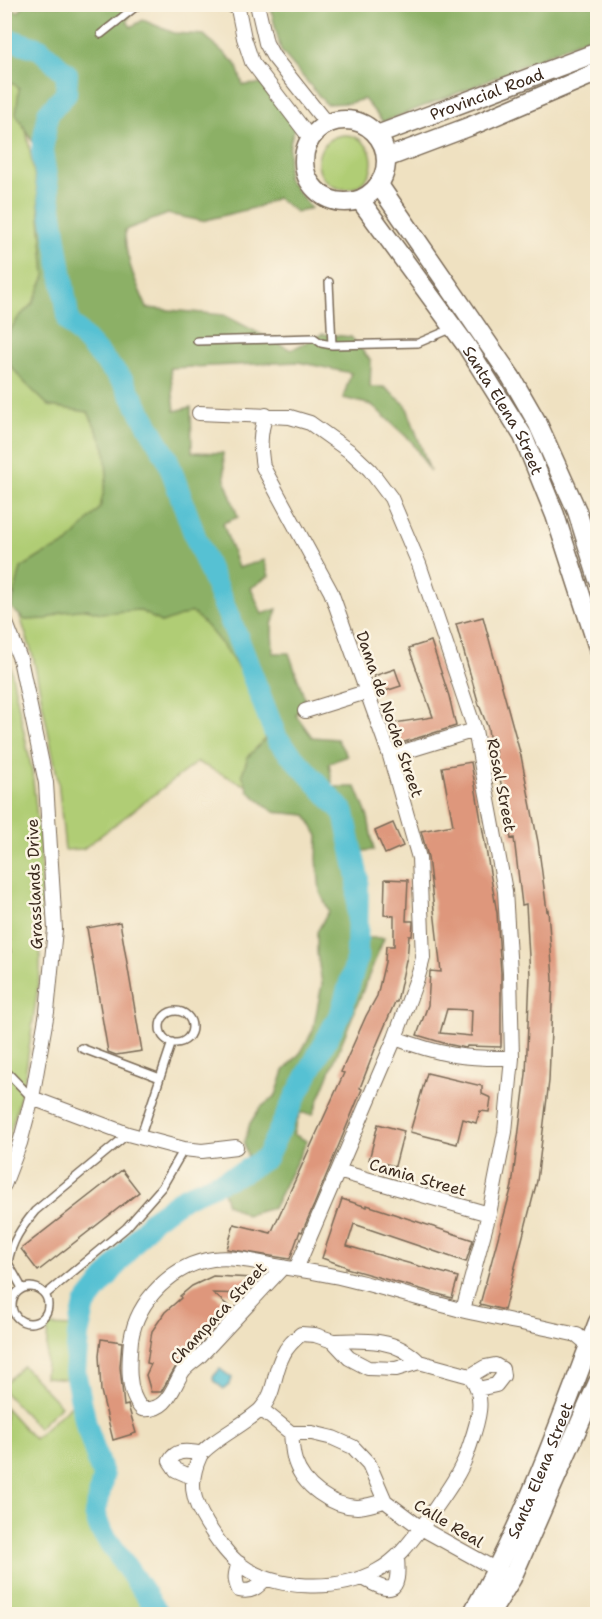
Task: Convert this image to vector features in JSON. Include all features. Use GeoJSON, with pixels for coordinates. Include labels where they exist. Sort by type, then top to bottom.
{"type":"FeatureCollection","features":[{"type":"Feature","properties":{"kind":"street"},"geometry":{"type":"LineString","coordinates":[[257,4],[266,43],[273,57],[327,124]]}},
{"type":"Feature","properties":{"kind":"street"},"geometry":{"type":"LineString","coordinates":[[238,8],[244,39],[252,62],[310,138]]}},
{"type":"Feature","properties":{"kind":"street","name":"Provincial Road"},"geometry":{"type":"LineString","coordinates":[[377,135],[597,52]]}},
{"type":"Feature","properties":{"kind":"street","name":"Provincial Road"},"geometry":{"type":"LineString","coordinates":[[386,158],[471,126],[597,72]]}},
{"type":"Feature","properties":{"kind":"street"},"geometry":{"type":"LineString","coordinates":[[350,120],[365,124],[377,135],[386,158],[379,185],[373,191],[360,200],[349,203],[329,200],[312,187],[304,168],[303,158],[310,138],[327,124],[350,120]]}},
{"type":"Feature","properties":{"kind":"street","name":"Santa Elena Street"},"geometry":{"type":"LineString","coordinates":[[379,185],[511,377],[538,424],[577,511],[597,579]]}},
{"type":"Feature","properties":{"kind":"street","name":"Santa Elena Street"},"geometry":{"type":"LineString","coordinates":[[360,200],[453,327],[524,436],[555,515],[597,648]]}},
{"type":"Feature","properties":{"kind":"street","name":"Rosal Street"},"geometry":{"type":"LineString","coordinates":[[199,414],[266,415],[290,417],[310,423],[352,453],[370,470],[391,498],[419,564],[475,730],[506,891],[512,1058],[505,1132],[489,1214],[463,1310]]}},
{"type":"Feature","properties":{"kind":"street","name":"Dama de Noche Street"},"geometry":{"type":"LineString","coordinates":[[266,415],[260,439],[262,467],[331,592],[390,756],[419,858],[423,957],[395,1038],[338,1171],[289,1268]]}},
{"type":"Feature","properties":{"kind":"street","name":"Grasslands Drive"},"geometry":{"type":"LineString","coordinates":[[4,618],[20,659],[46,783],[55,929],[47,1012],[32,1098],[20,1143],[4,1185]]}},
{"type":"Feature","properties":{"kind":"street"},"geometry":{"type":"LineString","coordinates":[[305,711],[366,692]]}},
{"type":"Feature","properties":{"kind":"street"},"geometry":{"type":"LineString","coordinates":[[390,756],[475,730]]}},
{"type":"Feature","properties":{"kind":"street"},"geometry":{"type":"LineString","coordinates":[[395,1038],[449,1055],[477,1059],[512,1058]]}},
{"type":"Feature","properties":{"kind":"street"},"geometry":{"type":"LineString","coordinates":[[32,1098],[134,1136],[184,1149],[202,1151],[236,1147]]}},
{"type":"Feature","properties":{"kind":"street","name":"Camia Street"},"geometry":{"type":"LineString","coordinates":[[338,1171],[489,1214]]}},
{"type":"Feature","properties":{"kind":"street","name":"Champaca Street"},"geometry":{"type":"LineString","coordinates":[[213,1259],[246,1260],[289,1268],[188,1365],[167,1401],[150,1410],[142,1409],[137,1404],[129,1362],[132,1332],[144,1306],[161,1285],[185,1267],[213,1259]]}},
{"type":"Feature","properties":{"kind":"street"},"geometry":{"type":"LineString","coordinates":[[289,1268],[342,1278],[463,1310],[592,1334]]}},
{"type":"Feature","properties":{"kind":"street"},"geometry":{"type":"LineString","coordinates":[[301,1334],[315,1335],[333,1341],[373,1341],[394,1345],[410,1354],[418,1362],[470,1376],[478,1389],[480,1405],[476,1426],[464,1461],[444,1497],[397,1558],[363,1578],[339,1584],[313,1585],[284,1584],[266,1578],[239,1563],[218,1542],[204,1520],[193,1495],[192,1477],[201,1453],[261,1409],[273,1392],[282,1356],[291,1343],[301,1334]]}},
{"type":"Feature","properties":{"kind":"street","name":"Santa Elena Street"},"geometry":{"type":"LineString","coordinates":[[490,1614],[592,1334]]}},
{"type":"Feature","properties":{"kind":"street"},"geometry":{"type":"LineString","coordinates":[[333,1341],[349,1358],[368,1368],[396,1369],[418,1362]]}},
{"type":"Feature","properties":{"kind":"street"},"geometry":{"type":"LineString","coordinates":[[470,1376],[485,1367],[495,1365],[502,1369],[503,1376],[496,1385],[478,1389]]}},
{"type":"Feature","properties":{"kind":"street","name":"Santa Elena Street"},"geometry":{"type":"LineString","coordinates":[[472,1614],[505,1574],[597,1382]]}},
{"type":"Feature","properties":{"kind":"street"},"geometry":{"type":"LineString","coordinates":[[261,1409],[291,1433],[295,1460],[311,1487],[332,1501],[357,1507],[385,1501]]}},
{"type":"Feature","properties":{"kind":"street","name":"Calle Real"},"geometry":{"type":"LineString","coordinates":[[291,1433],[312,1433],[353,1446],[369,1464],[385,1501],[421,1528],[505,1574]]}},
{"type":"Feature","properties":{"kind":"street"},"geometry":{"type":"LineString","coordinates":[[192,1477],[176,1470],[170,1461],[179,1451],[201,1453]]}},
{"type":"Feature","properties":{"kind":"street"},"geometry":{"type":"LineString","coordinates":[[363,1578],[382,1589],[391,1588],[396,1584],[399,1575],[397,1558]]}},
{"type":"Feature","properties":{"kind":"street"},"geometry":{"type":"LineString","coordinates":[[239,1563],[235,1574],[238,1590],[248,1592],[258,1587],[266,1578]]}},
{"type":"Feature","properties":{"kind":"lane"},"geometry":{"type":"LineString","coordinates":[[101,34],[139,4]]}},
{"type":"Feature","properties":{"kind":"lane"},"geometry":{"type":"LineString","coordinates":[[222,4],[238,8]]}},
{"type":"Feature","properties":{"kind":"lane"},"geometry":{"type":"LineString","coordinates":[[329,282],[332,345]]}},
{"type":"Feature","properties":{"kind":"lane"},"geometry":{"type":"LineString","coordinates":[[197,341],[314,338],[321,343],[332,345],[418,343],[453,327]]}},
{"type":"Feature","properties":{"kind":"lane"},"geometry":{"type":"LineString","coordinates":[[4,928],[8,956],[4,994]]}},
{"type":"Feature","properties":{"kind":"lane"},"geometry":{"type":"LineString","coordinates":[[180,1011],[188,1016],[192,1030],[187,1039],[177,1043],[172,1042],[164,1037],[160,1023],[162,1018],[170,1012],[180,1011]]}},
{"type":"Feature","properties":{"kind":"lane"},"geometry":{"type":"LineString","coordinates":[[22,1288],[8,1263],[10,1249],[26,1222],[35,1211],[134,1136],[160,1078],[172,1042]]}},
{"type":"Feature","properties":{"kind":"lane"},"geometry":{"type":"LineString","coordinates":[[81,1048],[160,1078]]}},
{"type":"Feature","properties":{"kind":"lane"},"geometry":{"type":"LineString","coordinates":[[4,1069],[32,1098]]}},
{"type":"Feature","properties":{"kind":"lane"},"geometry":{"type":"LineString","coordinates":[[45,1295],[126,1228],[162,1187],[184,1149]]}},
{"type":"Feature","properties":{"kind":"lane"},"geometry":{"type":"LineString","coordinates":[[22,1288],[39,1289],[45,1295],[48,1303],[41,1319],[24,1322],[12,1310],[15,1294],[22,1288]]}},
{"type":"Feature","properties":{"kind":"green space"},"geometry":{"type":"Polygon","coordinates":[[[4,5],[18,12],[25,5],[137,5],[127,21],[131,27],[143,20],[174,33],[204,35],[236,64],[243,85],[261,84],[295,126],[290,143],[287,178],[311,208],[296,212],[277,198],[257,207],[202,221],[168,214],[125,230],[129,260],[147,308],[224,315],[291,350],[322,334],[351,337],[371,361],[370,387],[384,387],[406,405],[430,471],[412,442],[372,405],[343,398],[351,373],[298,362],[170,368],[175,411],[191,407],[192,452],[223,453],[225,480],[238,517],[223,523],[238,568],[264,560],[269,576],[251,588],[262,614],[277,609],[272,625],[273,653],[289,653],[305,699],[296,715],[312,737],[337,739],[347,756],[329,763],[333,787],[356,787],[368,817],[374,850],[362,851],[366,878],[367,938],[384,938],[313,1114],[300,1113],[293,1134],[307,1141],[273,1208],[246,1215],[227,1204],[222,1189],[248,1158],[244,1143],[250,1123],[260,1108],[276,1095],[284,1071],[301,1052],[313,1030],[322,984],[317,953],[317,932],[329,911],[320,892],[317,859],[318,836],[306,815],[274,812],[249,792],[242,774],[248,757],[264,740],[271,723],[226,650],[192,612],[162,623],[139,610],[101,613],[87,609],[62,612],[47,619],[25,620],[11,608],[21,568],[42,555],[67,544],[100,508],[107,476],[105,448],[88,412],[49,406],[10,365],[5,347],[5,338],[18,318],[33,303],[45,276],[34,144],[16,114],[19,88],[5,78],[4,5]]]}},
{"type":"Feature","properties":{"kind":"green space"},"geometry":{"type":"Polygon","coordinates":[[[270,5],[597,5],[597,33],[473,87],[383,122],[364,99],[349,103],[326,104],[281,51],[270,5]]]}},
{"type":"Feature","properties":{"kind":"green space"},"geometry":{"type":"Polygon","coordinates":[[[4,48],[54,85],[26,130],[65,339],[167,458],[277,739],[285,804],[197,762],[83,849],[65,850],[58,780],[33,656],[5,571],[4,48]]]}},
{"type":"Feature","properties":{"kind":"green space"},"geometry":{"type":"Polygon","coordinates":[[[340,135],[350,135],[360,139],[368,147],[372,162],[368,177],[360,185],[350,189],[340,189],[330,185],[322,177],[318,167],[318,157],[322,147],[330,139],[340,135]]]}},
{"type":"Feature","properties":{"kind":"green space"},"geometry":{"type":"Polygon","coordinates":[[[5,650],[32,771],[41,856],[40,972],[24,1083],[5,1151],[5,650]]]}},
{"type":"Feature","properties":{"kind":"green space"},"geometry":{"type":"Polygon","coordinates":[[[48,1326],[72,1327],[69,1379],[45,1377],[48,1326]]]}},
{"type":"Feature","properties":{"kind":"green space"},"geometry":{"type":"Polygon","coordinates":[[[23,1366],[61,1406],[38,1428],[5,1393],[5,1383],[23,1366]]]}},
{"type":"Feature","properties":{"kind":"green space"},"geometry":{"type":"Polygon","coordinates":[[[75,1402],[95,1480],[95,1514],[100,1529],[158,1614],[5,1614],[5,1407],[34,1439],[75,1402]]]}},
{"type":"Feature","properties":{"kind":"water"},"geometry":{"type":"Polygon","coordinates":[[[220,1369],[232,1378],[230,1384],[224,1389],[214,1381],[213,1377],[220,1369]]]}},
{"type":"Feature","properties":{"kind":"building"},"geometry":{"type":"Polygon","coordinates":[[[483,617],[521,756],[538,842],[548,910],[553,979],[549,1081],[537,1181],[504,1310],[480,1304],[512,1186],[526,1074],[530,975],[526,904],[522,905],[514,838],[511,839],[494,745],[490,746],[488,728],[479,705],[456,624],[483,617]]]}},
{"type":"Feature","properties":{"kind":"building"},"geometry":{"type":"Polygon","coordinates":[[[431,641],[456,726],[398,744],[394,723],[433,717],[409,648],[431,641]]]}},
{"type":"Feature","properties":{"kind":"building"},"geometry":{"type":"Polygon","coordinates":[[[395,669],[401,686],[379,693],[374,676],[395,669]]]}},
{"type":"Feature","properties":{"kind":"building"},"geometry":{"type":"Polygon","coordinates":[[[471,762],[497,913],[501,973],[501,1047],[467,1046],[466,1048],[417,1035],[428,1005],[430,971],[441,972],[428,857],[421,831],[453,825],[442,767],[471,762]],[[447,1009],[440,1033],[471,1036],[472,1010],[447,1009]]]}},
{"type":"Feature","properties":{"kind":"building"},"geometry":{"type":"Polygon","coordinates":[[[393,823],[403,846],[385,854],[375,831],[393,823]]]}},
{"type":"Feature","properties":{"kind":"building"},"geometry":{"type":"Polygon","coordinates":[[[385,879],[408,880],[406,921],[413,921],[413,923],[412,936],[409,936],[407,960],[397,1002],[395,1002],[377,1044],[360,1088],[362,1089],[314,1205],[302,1232],[300,1231],[290,1259],[227,1249],[234,1224],[271,1233],[344,1073],[341,1072],[366,1016],[377,996],[385,962],[386,946],[394,946],[394,916],[384,915],[385,879]]]}},
{"type":"Feature","properties":{"kind":"building"},"geometry":{"type":"Polygon","coordinates":[[[120,922],[142,1051],[116,1055],[108,1052],[87,928],[120,922]]]}},
{"type":"Feature","properties":{"kind":"building"},"geometry":{"type":"Polygon","coordinates":[[[427,1073],[482,1086],[482,1094],[491,1098],[489,1112],[480,1111],[476,1123],[463,1119],[457,1144],[410,1132],[427,1073]]]}},
{"type":"Feature","properties":{"kind":"building"},"geometry":{"type":"Polygon","coordinates":[[[378,1124],[404,1131],[395,1166],[369,1160],[378,1124]]]}},
{"type":"Feature","properties":{"kind":"building"},"geometry":{"type":"Polygon","coordinates":[[[122,1170],[139,1192],[38,1271],[21,1249],[122,1170]]]}},
{"type":"Feature","properties":{"kind":"building"},"geometry":{"type":"Polygon","coordinates":[[[342,1199],[473,1240],[466,1262],[354,1224],[347,1246],[458,1277],[452,1298],[346,1268],[322,1258],[342,1199]]]}},
{"type":"Feature","properties":{"kind":"building"},"geometry":{"type":"Polygon","coordinates":[[[213,1276],[253,1278],[253,1287],[246,1294],[213,1293],[232,1309],[205,1338],[203,1336],[194,1350],[178,1363],[161,1392],[151,1392],[146,1375],[151,1364],[147,1363],[152,1331],[165,1312],[181,1298],[180,1296],[192,1286],[213,1276]]]}},
{"type":"Feature","properties":{"kind":"building"},"geometry":{"type":"Polygon","coordinates":[[[101,1339],[122,1342],[120,1367],[124,1406],[128,1405],[136,1433],[113,1440],[101,1391],[99,1355],[101,1339]]]}},
{"type":"Feature","properties":{"kind":"waterway"},"geometry":{"type":"LineString","coordinates":[[4,38],[40,49],[67,74],[66,94],[48,113],[42,151],[69,322],[123,381],[167,458],[195,536],[277,739],[344,813],[358,878],[357,959],[341,1012],[266,1158],[243,1172],[185,1197],[152,1220],[85,1305],[78,1335],[75,1372],[86,1424],[103,1477],[95,1514],[100,1529],[159,1614]]}}]}
